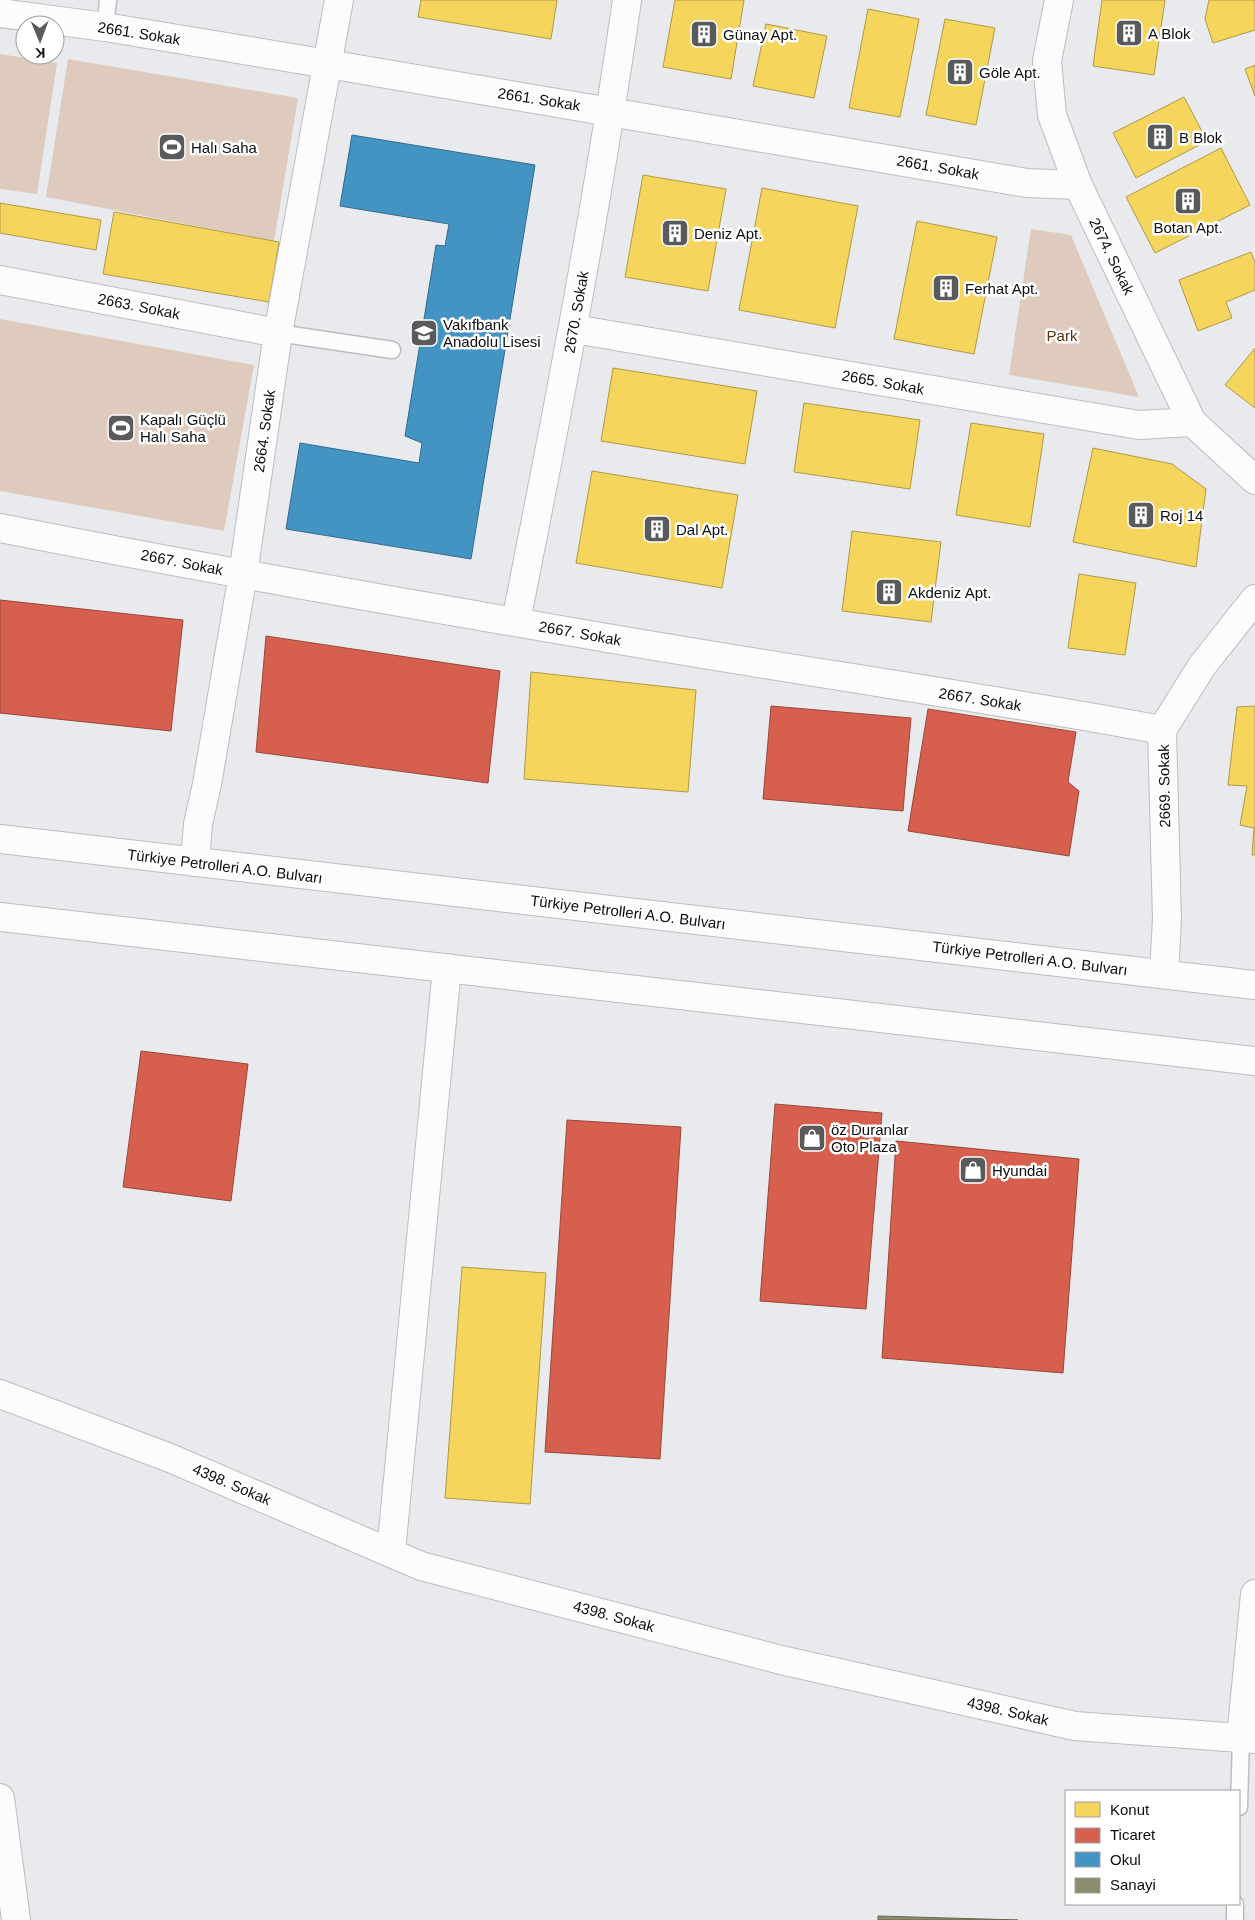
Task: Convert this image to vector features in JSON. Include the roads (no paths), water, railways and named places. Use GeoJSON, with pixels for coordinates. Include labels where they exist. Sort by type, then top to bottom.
{"type":"FeatureCollection","features":[{"type":"Feature","properties":{"kind":"main road","name":"2664. Sokak"},"geometry":{"type":"LineString","coordinates":[[195,862],[198,824],[207,784],[243,574],[278,333],[339,0]]}},
{"type":"Feature","properties":{"kind":"main road","name":"2670. Sokak"},"geometry":{"type":"LineString","coordinates":[[516,622],[574,329],[611,111],[627,0]]}},
{"type":"Feature","properties":{"kind":"main road","name":"2674. Sokak"},"geometry":{"type":"LineString","coordinates":[[1059,0],[1047,61],[1052,115],[1078,185],[1192,422],[1255,480]]}},
{"type":"Feature","properties":{"kind":"main road","name":"2661. Sokak"},"geometry":{"type":"LineString","coordinates":[[0,13],[105,27],[611,111],[1027,183],[1078,185]]}},
{"type":"Feature","properties":{"kind":"main road","name":"2663. Sokak"},"geometry":{"type":"LineString","coordinates":[[0,280],[278,333]]}},
{"type":"Feature","properties":{"kind":"main road","name":"2665. Sokak"},"geometry":{"type":"LineString","coordinates":[[574,329],[1139,425],[1192,422]]}},
{"type":"Feature","properties":{"kind":"main road","name":"2667. Sokak"},"geometry":{"type":"LineString","coordinates":[[0,528],[243,574],[607,638],[1083,715],[1162,730]]}},
{"type":"Feature","properties":{"kind":"main road","name":"2669. Sokak"},"geometry":{"type":"LineString","coordinates":[[1164,974],[1167,919],[1162,730],[1202,666],[1255,599]]}},
{"type":"Feature","properties":{"kind":"main road","name":"Türkiye Petrolleri A.O. Bulvarı"},"geometry":{"type":"LineString","coordinates":[[0,839],[1255,985]]}},
{"type":"Feature","properties":{"kind":"main road"},"geometry":{"type":"LineString","coordinates":[[0,916],[1255,1061]]}},
{"type":"Feature","properties":{"kind":"main road"},"geometry":{"type":"LineString","coordinates":[[391,1552],[447,968]]}},
{"type":"Feature","properties":{"kind":"main road","name":"4398. Sokak"},"geometry":{"type":"LineString","coordinates":[[0,1394],[170,1458],[421,1566],[780,1660],[1075,1726],[1248,1739]]}},
{"type":"Feature","properties":{"kind":"main road"},"geometry":{"type":"LineString","coordinates":[[1248,1739],[1255,1594]]}},
{"type":"Feature","properties":{"kind":"main road"},"geometry":{"type":"LineString","coordinates":[[0,1798],[16,1920]]}},
{"type":"Feature","properties":{"kind":"lane"},"geometry":{"type":"LineString","coordinates":[[105,27],[108,0]]}},
{"type":"Feature","properties":{"kind":"lane"},"geometry":{"type":"LineString","coordinates":[[278,333],[392,350]]}},
{"type":"Feature","properties":{"kind":"lane"},"geometry":{"type":"LineString","coordinates":[[1240,1799],[1248,1739]]}},
{"type":"Feature","properties":{"kind":"lane"},"geometry":{"type":"LineString","coordinates":[[1235,1905],[1235,1920]]}},
{"type":"Feature","properties":{"kind":"place","name":"A Blok"},"geometry":{"type":"Point","coordinates":[1129,33]}},
{"type":"Feature","properties":{"kind":"place","name":"Günay Apt."},"geometry":{"type":"Point","coordinates":[704,34]}},
{"type":"Feature","properties":{"kind":"place","name":"Göle Apt."},"geometry":{"type":"Point","coordinates":[960,72]}},
{"type":"Feature","properties":{"kind":"place","name":"B Blok"},"geometry":{"type":"Point","coordinates":[1160,137]}},
{"type":"Feature","properties":{"kind":"place","name":"Halı Saha"},"geometry":{"type":"Point","coordinates":[172,147]}},
{"type":"Feature","properties":{"kind":"place","name":"Botan Apt."},"geometry":{"type":"Point","coordinates":[1188,201]}},
{"type":"Feature","properties":{"kind":"place","name":"Deniz Apt."},"geometry":{"type":"Point","coordinates":[675,233]}},
{"type":"Feature","properties":{"kind":"place","name":"Ferhat Apt."},"geometry":{"type":"Point","coordinates":[946,288]}},
{"type":"Feature","properties":{"kind":"place","name":"Vakıfbank Anadolu Lisesi"},"geometry":{"type":"Point","coordinates":[424,333]}},
{"type":"Feature","properties":{"kind":"place","name":"Kapalı Güçlü Halı Saha"},"geometry":{"type":"Point","coordinates":[121,428]}},
{"type":"Feature","properties":{"kind":"place","name":"Roj 14"},"geometry":{"type":"Point","coordinates":[1141,515]}},
{"type":"Feature","properties":{"kind":"place","name":"Dal Apt."},"geometry":{"type":"Point","coordinates":[657,529]}},
{"type":"Feature","properties":{"kind":"place","name":"Akdeniz Apt."},"geometry":{"type":"Point","coordinates":[889,592]}},
{"type":"Feature","properties":{"kind":"place","name":"öz Duranlar Oto Plaza"},"geometry":{"type":"Point","coordinates":[812,1138]}},
{"type":"Feature","properties":{"kind":"place","name":"Hyundai"},"geometry":{"type":"Point","coordinates":[973,1170]}},
{"type":"Feature","properties":{"kind":"park label","name":"Park"},"geometry":{"type":"Point","coordinates":[1062,335]}}]}
